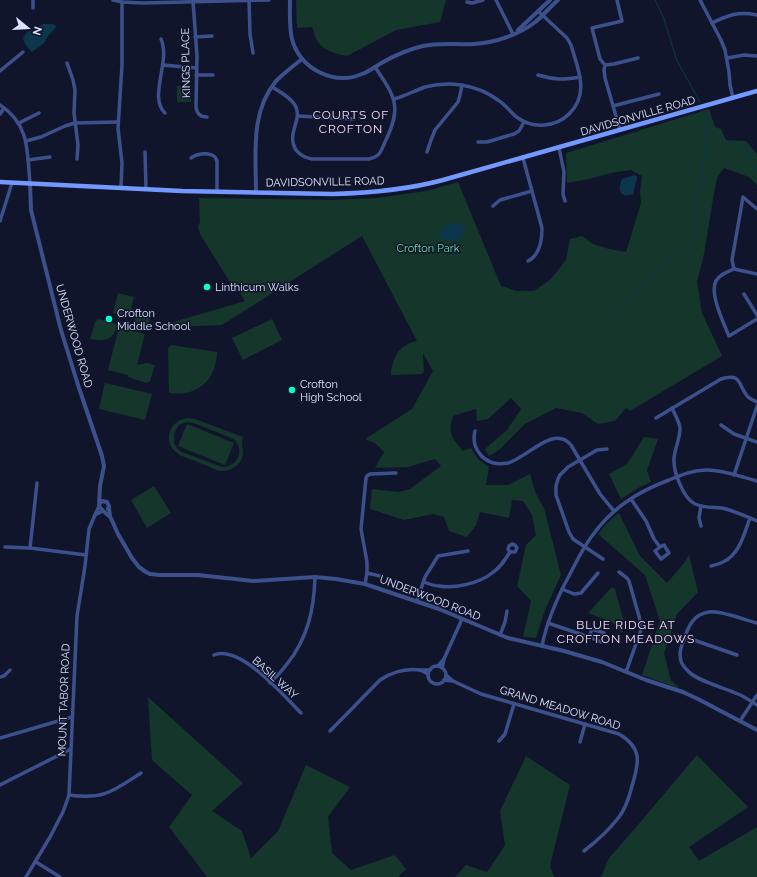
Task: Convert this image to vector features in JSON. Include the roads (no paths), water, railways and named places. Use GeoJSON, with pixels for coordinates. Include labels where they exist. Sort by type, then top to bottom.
{"type":"FeatureCollection","features":[{"type":"Feature","properties":{"kind":"main road","name":"DAVIDSONVILLE ROAD"},"geometry":{"type":"LineString","coordinates":[[0,182],[146,190],[357,194],[391,191],[443,180],[757,91]]}},
{"type":"Feature","properties":{"kind":"street"},"geometry":{"type":"LineString","coordinates":[[33,0],[33,8]]}},
{"type":"Feature","properties":{"kind":"street"},"geometry":{"type":"LineString","coordinates":[[113,0],[142,3],[269,0]]}},
{"type":"Feature","properties":{"kind":"street"},"geometry":{"type":"LineString","coordinates":[[249,0],[250,34],[253,53]]}},
{"type":"Feature","properties":{"kind":"street"},"geometry":{"type":"LineString","coordinates":[[290,0],[291,35],[302,59],[320,73],[338,78],[358,76],[368,72],[394,56],[424,46],[484,43],[500,40],[534,23],[558,0]]}},
{"type":"Feature","properties":{"kind":"street"},"geometry":{"type":"LineString","coordinates":[[467,2],[472,3],[483,0]]}},
{"type":"Feature","properties":{"kind":"street"},"geometry":{"type":"LineString","coordinates":[[496,0],[513,34]]}},
{"type":"Feature","properties":{"kind":"street"},"geometry":{"type":"LineString","coordinates":[[513,34],[550,0]]}},
{"type":"Feature","properties":{"kind":"street"},"geometry":{"type":"LineString","coordinates":[[617,0],[622,21],[592,28],[600,59],[605,66],[605,78],[620,130]]}},
{"type":"Feature","properties":{"kind":"street"},"geometry":{"type":"LineString","coordinates":[[700,0],[721,40],[727,58],[733,98]]}},
{"type":"Feature","properties":{"kind":"street","name":"KINGS PLACE"},"geometry":{"type":"LineString","coordinates":[[193,1],[197,111],[199,115],[207,117]]}},
{"type":"Feature","properties":{"kind":"street"},"geometry":{"type":"LineString","coordinates":[[121,188],[122,170],[118,122],[122,65],[122,2]]}},
{"type":"Feature","properties":{"kind":"street"},"geometry":{"type":"LineString","coordinates":[[394,99],[431,86],[446,84],[462,85],[486,93],[503,104],[519,119],[530,124],[542,125],[554,123],[564,119],[572,111],[578,101],[581,88],[580,77],[571,45],[538,11]]}},
{"type":"Feature","properties":{"kind":"street"},"geometry":{"type":"LineString","coordinates":[[712,23],[730,15],[744,13],[757,15]]}},
{"type":"Feature","properties":{"kind":"street"},"geometry":{"type":"LineString","coordinates":[[195,37],[212,36]]}},
{"type":"Feature","properties":{"kind":"street"},"geometry":{"type":"LineString","coordinates":[[161,39],[164,47],[163,65],[158,93],[160,105],[165,113]]}},
{"type":"Feature","properties":{"kind":"street"},"geometry":{"type":"LineString","coordinates":[[0,71],[23,52]]}},
{"type":"Feature","properties":{"kind":"street"},"geometry":{"type":"LineString","coordinates":[[727,58],[744,55],[757,56]]}},
{"type":"Feature","properties":{"kind":"street"},"geometry":{"type":"LineString","coordinates":[[605,66],[638,58]]}},
{"type":"Feature","properties":{"kind":"street"},"geometry":{"type":"LineString","coordinates":[[256,192],[256,134],[257,123],[264,100],[272,87],[283,74],[302,59]]}},
{"type":"Feature","properties":{"kind":"street"},"geometry":{"type":"LineString","coordinates":[[67,62],[75,90],[74,113],[78,145],[77,159]]}},
{"type":"Feature","properties":{"kind":"street"},"geometry":{"type":"LineString","coordinates":[[163,65],[196,68]]}},
{"type":"Feature","properties":{"kind":"street"},"geometry":{"type":"LineString","coordinates":[[272,87],[293,103],[296,109],[298,116],[292,139],[295,149],[303,156],[312,158],[369,159],[379,155],[391,131],[395,118],[394,99],[375,67]]}},
{"type":"Feature","properties":{"kind":"street"},"geometry":{"type":"LineString","coordinates":[[196,74],[213,75]]}},
{"type":"Feature","properties":{"kind":"street"},"geometry":{"type":"LineString","coordinates":[[538,75],[549,79],[558,80],[580,77]]}},
{"type":"Feature","properties":{"kind":"street"},"geometry":{"type":"LineString","coordinates":[[427,152],[435,130],[458,102],[462,85]]}},
{"type":"Feature","properties":{"kind":"street"},"geometry":{"type":"LineString","coordinates":[[613,106],[659,94]]}},
{"type":"Feature","properties":{"kind":"street"},"geometry":{"type":"LineString","coordinates":[[0,114],[2,106],[14,116],[23,132],[26,141],[30,184]]}},
{"type":"Feature","properties":{"kind":"street"},"geometry":{"type":"LineString","coordinates":[[19,123],[39,113]]}},
{"type":"Feature","properties":{"kind":"street"},"geometry":{"type":"LineString","coordinates":[[298,116],[354,119]]}},
{"type":"Feature","properties":{"kind":"street"},"geometry":{"type":"LineString","coordinates":[[26,141],[41,138],[65,126],[75,123],[118,122]]}},
{"type":"Feature","properties":{"kind":"street"},"geometry":{"type":"LineString","coordinates":[[478,142],[487,142],[514,134],[519,131],[524,122]]}},
{"type":"Feature","properties":{"kind":"street"},"geometry":{"type":"LineString","coordinates":[[559,148],[564,172],[563,194],[565,201]]}},
{"type":"Feature","properties":{"kind":"street"},"geometry":{"type":"LineString","coordinates":[[145,152],[146,190]]}},
{"type":"Feature","properties":{"kind":"street"},"geometry":{"type":"LineString","coordinates":[[191,158],[196,154],[211,154],[216,157],[217,191]]}},
{"type":"Feature","properties":{"kind":"street"},"geometry":{"type":"LineString","coordinates":[[28,160],[50,157]]}},
{"type":"Feature","properties":{"kind":"street"},"geometry":{"type":"LineString","coordinates":[[523,158],[542,233],[541,241],[536,254],[528,261]]}},
{"type":"Feature","properties":{"kind":"street"},"geometry":{"type":"LineString","coordinates":[[0,221],[12,183]]}},
{"type":"Feature","properties":{"kind":"street","name":"UNDERWOOD ROAD"},"geometry":{"type":"LineString","coordinates":[[30,184],[31,210],[60,325],[102,456],[104,466],[99,505]]}},
{"type":"Feature","properties":{"kind":"street"},"geometry":{"type":"LineString","coordinates":[[493,206],[500,200],[532,191]]}},
{"type":"Feature","properties":{"kind":"street"},"geometry":{"type":"LineString","coordinates":[[734,269],[732,260],[743,198],[757,209]]}},
{"type":"Feature","properties":{"kind":"street"},"geometry":{"type":"LineString","coordinates":[[757,274],[734,269],[719,277],[715,282],[714,290],[719,312],[729,336],[757,319]]}},
{"type":"Feature","properties":{"kind":"street"},"geometry":{"type":"LineString","coordinates":[[744,294],[757,315]]}},
{"type":"Feature","properties":{"kind":"street"},"geometry":{"type":"LineString","coordinates":[[656,418],[721,379],[728,377],[736,379],[749,397],[757,402]]}},
{"type":"Feature","properties":{"kind":"street"},"geometry":{"type":"LineString","coordinates":[[734,475],[757,406]]}},
{"type":"Feature","properties":{"kind":"street"},"geometry":{"type":"LineString","coordinates":[[672,408],[678,420],[680,429],[674,464],[677,477],[688,498],[695,504],[727,510],[757,521]]}},
{"type":"Feature","properties":{"kind":"street"},"geometry":{"type":"LineString","coordinates":[[721,425],[730,433],[757,442]]}},
{"type":"Feature","properties":{"kind":"street"},"geometry":{"type":"LineString","coordinates":[[475,431],[475,445],[485,459],[495,463],[504,464],[513,461],[551,438],[564,439],[569,442],[602,497],[614,511]]}},
{"type":"Feature","properties":{"kind":"street"},"geometry":{"type":"LineString","coordinates":[[603,559],[584,548],[571,536],[556,495],[556,486],[562,472],[568,467],[597,450],[606,449]]}},
{"type":"Feature","properties":{"kind":"street"},"geometry":{"type":"LineString","coordinates":[[542,646],[548,622],[562,590],[584,548],[600,526],[614,511],[652,487],[696,471],[719,471],[757,481]]}},
{"type":"Feature","properties":{"kind":"street"},"geometry":{"type":"LineString","coordinates":[[365,584],[368,573],[361,529],[366,478],[370,474],[396,473]]}},
{"type":"Feature","properties":{"kind":"street"},"geometry":{"type":"LineString","coordinates":[[30,548],[37,483]]}},
{"type":"Feature","properties":{"kind":"street"},"geometry":{"type":"LineString","coordinates":[[95,515],[109,508],[109,505],[100,492]]}},
{"type":"Feature","properties":{"kind":"street"},"geometry":{"type":"LineString","coordinates":[[631,499],[646,521],[654,539],[660,547]]}},
{"type":"Feature","properties":{"kind":"street"},"geometry":{"type":"LineString","coordinates":[[103,511],[100,509],[99,505],[102,501],[106,501]]}},
{"type":"Feature","properties":{"kind":"street","name":"MOUNT TABOR ROAD"},"geometry":{"type":"LineString","coordinates":[[26,877],[50,837],[63,812],[69,795],[77,616],[89,529],[99,505]]}},
{"type":"Feature","properties":{"kind":"street"},"geometry":{"type":"LineString","coordinates":[[701,506],[699,518],[701,526]]}},
{"type":"Feature","properties":{"kind":"street","name":"UNDERWOOD ROAD"},"geometry":{"type":"LineString","coordinates":[[109,508],[110,516],[118,534],[136,563],[142,570],[150,574],[198,574],[235,580],[253,581],[316,577],[365,584],[417,601],[517,641],[564,651],[602,662],[646,680],[690,695],[757,730]]}},
{"type":"Feature","properties":{"kind":"street","name":"UNDERWOOD ROAD"},"geometry":{"type":"LineString","coordinates":[[103,511],[110,516]]}},
{"type":"Feature","properties":{"kind":"street"},"geometry":{"type":"LineString","coordinates":[[711,566],[723,562],[735,552],[741,543],[750,518]]}},
{"type":"Feature","properties":{"kind":"street"},"geometry":{"type":"LineString","coordinates":[[5,547],[86,554]]}},
{"type":"Feature","properties":{"kind":"street"},"geometry":{"type":"LineString","coordinates":[[417,601],[427,574],[438,556],[468,551]]}},
{"type":"Feature","properties":{"kind":"street"},"geometry":{"type":"LineString","coordinates":[[424,582],[434,586],[444,587],[478,581],[493,573],[510,552]]}},
{"type":"Feature","properties":{"kind":"street"},"geometry":{"type":"LineString","coordinates":[[619,572],[629,581],[642,627],[626,672]]}},
{"type":"Feature","properties":{"kind":"street"},"geometry":{"type":"LineString","coordinates":[[368,573],[380,576]]}},
{"type":"Feature","properties":{"kind":"street"},"geometry":{"type":"LineString","coordinates":[[562,590],[574,594],[581,593],[598,573]]}},
{"type":"Feature","properties":{"kind":"street"},"geometry":{"type":"LineString","coordinates":[[270,683],[287,664],[304,636],[311,614],[316,577]]}},
{"type":"Feature","properties":{"kind":"street"},"geometry":{"type":"LineString","coordinates":[[500,635],[507,611]]}},
{"type":"Feature","properties":{"kind":"street"},"geometry":{"type":"LineString","coordinates":[[757,623],[720,613],[707,612],[693,620],[688,628],[681,651],[681,661],[689,673],[738,694],[757,705]]}},
{"type":"Feature","properties":{"kind":"street"},"geometry":{"type":"LineString","coordinates":[[440,667],[462,619]]}},
{"type":"Feature","properties":{"kind":"street"},"geometry":{"type":"LineString","coordinates":[[548,622],[601,642],[604,633],[592,629],[589,637]]}},
{"type":"Feature","properties":{"kind":"street"},"geometry":{"type":"LineString","coordinates":[[685,637],[737,655]]}},
{"type":"Feature","properties":{"kind":"street","name":"BASIL WAY"},"geometry":{"type":"LineString","coordinates":[[214,655],[221,653],[238,658],[256,669],[301,713]]}},
{"type":"Feature","properties":{"kind":"street"},"geometry":{"type":"LineString","coordinates":[[434,666],[440,667],[446,675],[444,680],[440,683],[433,682],[429,679],[429,672],[434,666]]}},
{"type":"Feature","properties":{"kind":"street"},"geometry":{"type":"LineString","coordinates":[[330,730],[380,680],[388,675],[403,670],[414,669],[429,672]]}},
{"type":"Feature","properties":{"kind":"street"},"geometry":{"type":"LineString","coordinates":[[0,677],[4,676],[10,670]]}},
{"type":"Feature","properties":{"kind":"street","name":"GRAND MEADOW ROAD"},"geometry":{"type":"LineString","coordinates":[[446,675],[453,681],[481,694],[619,734],[631,743],[636,751],[638,766],[625,808],[604,835],[584,851]]}},
{"type":"Feature","properties":{"kind":"street","name":"GRAND MEADOW ROAD"},"geometry":{"type":"LineString","coordinates":[[444,680],[453,681]]}},
{"type":"Feature","properties":{"kind":"street"},"geometry":{"type":"LineString","coordinates":[[740,721],[757,695]]}},
{"type":"Feature","properties":{"kind":"street"},"geometry":{"type":"LineString","coordinates":[[498,741],[505,734],[514,704]]}},
{"type":"Feature","properties":{"kind":"street"},"geometry":{"type":"LineString","coordinates":[[0,738],[72,717]]}},
{"type":"Feature","properties":{"kind":"street"},"geometry":{"type":"LineString","coordinates":[[580,742],[585,724]]}},
{"type":"Feature","properties":{"kind":"street"},"geometry":{"type":"LineString","coordinates":[[0,785],[71,749]]}},
{"type":"Feature","properties":{"kind":"street"},"geometry":{"type":"LineString","coordinates":[[69,795],[89,797],[102,795],[119,788],[141,773]]}},
{"type":"Feature","properties":{"kind":"street"},"geometry":{"type":"LineString","coordinates":[[36,862],[60,877]]}},
{"type":"Feature","properties":{"kind":"water"},"geometry":{"type":"Polygon","coordinates":[[[43,24],[53,24],[56,27],[44,43],[32,52],[26,46],[23,38],[27,32],[43,24]]]}},
{"type":"Feature","properties":{"kind":"water"},"geometry":{"type":"Polygon","coordinates":[[[635,175],[637,178],[633,194],[622,194],[620,187],[622,179],[635,175]]]}},
{"type":"Feature","properties":{"kind":"water"},"geometry":{"type":"Polygon","coordinates":[[[453,223],[462,225],[465,230],[464,233],[462,236],[453,241],[442,240],[439,235],[441,230],[453,223]]]}},
{"type":"Feature","properties":{"kind":"waterway"},"geometry":{"type":"LineString","coordinates":[[655,0],[664,19],[677,61],[700,102]]}},
{"type":"Feature","properties":{"kind":"waterway"},"geometry":{"type":"LineString","coordinates":[[616,312],[640,291],[660,269],[690,245],[697,219],[697,199],[701,178],[704,172],[704,156],[707,150],[704,137],[708,126],[704,112]]}},
{"type":"Feature","properties":{"kind":"waterway"},"geometry":{"type":"LineString","coordinates":[[708,129],[710,132],[716,134],[720,133],[726,144],[731,143],[737,145],[740,149],[747,151],[750,160],[757,169]]}},
{"type":"Feature","properties":{"kind":"place","name":"Linthicum Walks"},"geometry":{"type":"Point","coordinates":[207,287]}},
{"type":"Feature","properties":{"kind":"place","name":"Crofton Middle School"},"geometry":{"type":"Point","coordinates":[109,319]}},
{"type":"Feature","properties":{"kind":"place","name":"Crofton High School"},"geometry":{"type":"Point","coordinates":[292,390]}},
{"type":"Feature","properties":{"kind":"district","name":"COURTS OF CROFTON"},"geometry":{"type":"Point","coordinates":[351,122]}},
{"type":"Feature","properties":{"kind":"district","name":"BLUE RIDGE AT CROFTON MEADOWS"},"geometry":{"type":"Point","coordinates":[626,632]}},
{"type":"Feature","properties":{"kind":"park label","name":"Crofton Park"},"geometry":{"type":"Point","coordinates":[428,248]}}]}
